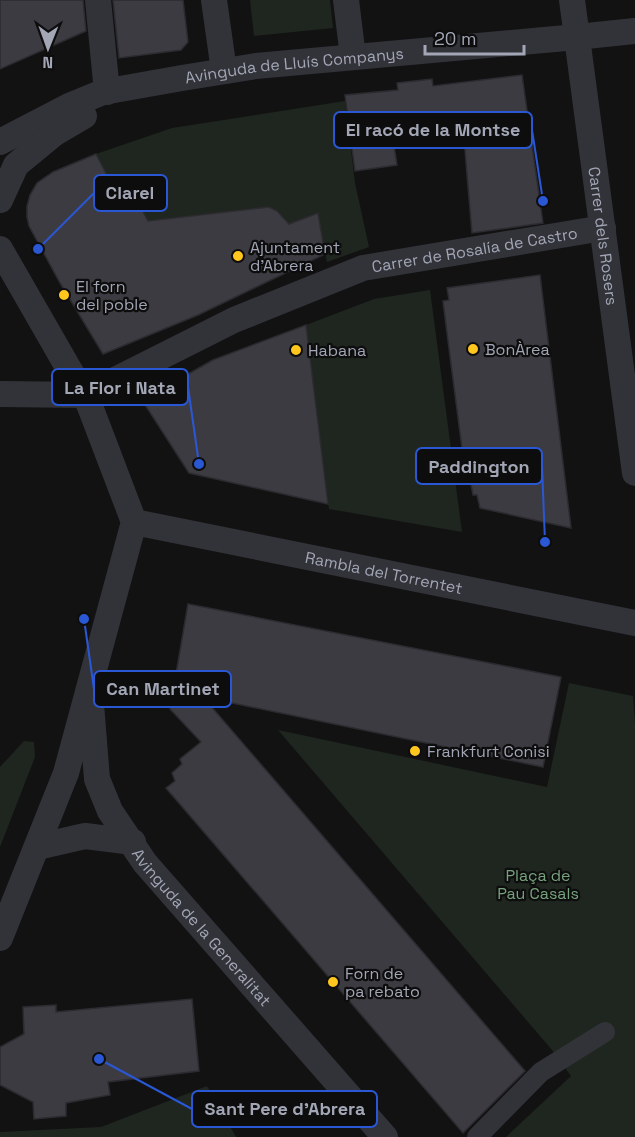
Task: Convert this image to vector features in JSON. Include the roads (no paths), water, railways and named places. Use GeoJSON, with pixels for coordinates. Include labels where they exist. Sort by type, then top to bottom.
{"type":"FeatureCollection","features":[{"type":"Feature","properties":{"kind":"street"},"geometry":{"type":"LineString","coordinates":[[98,0],[106,92]]}},
{"type":"Feature","properties":{"kind":"street"},"geometry":{"type":"LineString","coordinates":[[214,0],[224,71]]}},
{"type":"Feature","properties":{"kind":"street"},"geometry":{"type":"LineString","coordinates":[[346,0],[353,57]]}},
{"type":"Feature","properties":{"kind":"street","name":"Carrer dels Rosers"},"geometry":{"type":"LineString","coordinates":[[572,0],[635,473]]}},
{"type":"Feature","properties":{"kind":"street","name":"Avinguda de Lluís Companys"},"geometry":{"type":"LineString","coordinates":[[0,142],[69,106],[106,92],[161,82],[256,66],[635,31]]}},
{"type":"Feature","properties":{"kind":"street"},"geometry":{"type":"LineString","coordinates":[[0,200],[8,170],[55,133],[92,112],[161,82]]}},
{"type":"Feature","properties":{"kind":"street","name":"Carrer de Rosalía de Castro"},"geometry":{"type":"LineString","coordinates":[[85,396],[234,320],[363,268],[603,228]]}},
{"type":"Feature","properties":{"kind":"street"},"geometry":{"type":"LineString","coordinates":[[0,249],[90,404],[134,522],[66,773],[0,939]]}},
{"type":"Feature","properties":{"kind":"street"},"geometry":{"type":"LineString","coordinates":[[0,394],[85,396]]}},
{"type":"Feature","properties":{"kind":"street","name":"Rambla del Torrentet"},"geometry":{"type":"LineString","coordinates":[[134,522],[635,623]]}},
{"type":"Feature","properties":{"kind":"street","name":"Avinguda de la Generalitat"},"geometry":{"type":"LineString","coordinates":[[90,684],[97,779],[110,811],[145,862],[385,1137]]}},
{"type":"Feature","properties":{"kind":"street"},"geometry":{"type":"LineString","coordinates":[[36,847],[85,836],[133,842]]}},
{"type":"Feature","properties":{"kind":"street"},"geometry":{"type":"LineString","coordinates":[[477,1137],[540,1072],[605,1032]]}},
{"type":"Feature","properties":{"kind":"place","name":"El racó de la Montse"},"geometry":{"type":"Point","coordinates":[543,201]}},
{"type":"Feature","properties":{"kind":"place","name":"Clarel"},"geometry":{"type":"Point","coordinates":[38,249]}},
{"type":"Feature","properties":{"kind":"place","name":"Ajuntament d'Abrera"},"geometry":{"type":"Point","coordinates":[238,256]}},
{"type":"Feature","properties":{"kind":"place","name":"El forn del poble"},"geometry":{"type":"Point","coordinates":[64,295]}},
{"type":"Feature","properties":{"kind":"place","name":"BonÀrea"},"geometry":{"type":"Point","coordinates":[473,349]}},
{"type":"Feature","properties":{"kind":"place","name":"Habana"},"geometry":{"type":"Point","coordinates":[296,350]}},
{"type":"Feature","properties":{"kind":"place","name":"La Flor i Nata"},"geometry":{"type":"Point","coordinates":[199,464]}},
{"type":"Feature","properties":{"kind":"place","name":"Paddington"},"geometry":{"type":"Point","coordinates":[545,542]}},
{"type":"Feature","properties":{"kind":"place","name":"Can Martinet"},"geometry":{"type":"Point","coordinates":[84,619]}},
{"type":"Feature","properties":{"kind":"place","name":"Frankfurt Conisi"},"geometry":{"type":"Point","coordinates":[415,751]}},
{"type":"Feature","properties":{"kind":"place","name":"Forn de pa rebato"},"geometry":{"type":"Point","coordinates":[333,982]}},
{"type":"Feature","properties":{"kind":"place","name":"Sant Pere d'Abrera"},"geometry":{"type":"Point","coordinates":[99,1059]}},
{"type":"Feature","properties":{"kind":"park label","name":"Plaça de Pau Casals"},"geometry":{"type":"Point","coordinates":[538,884]}}]}
